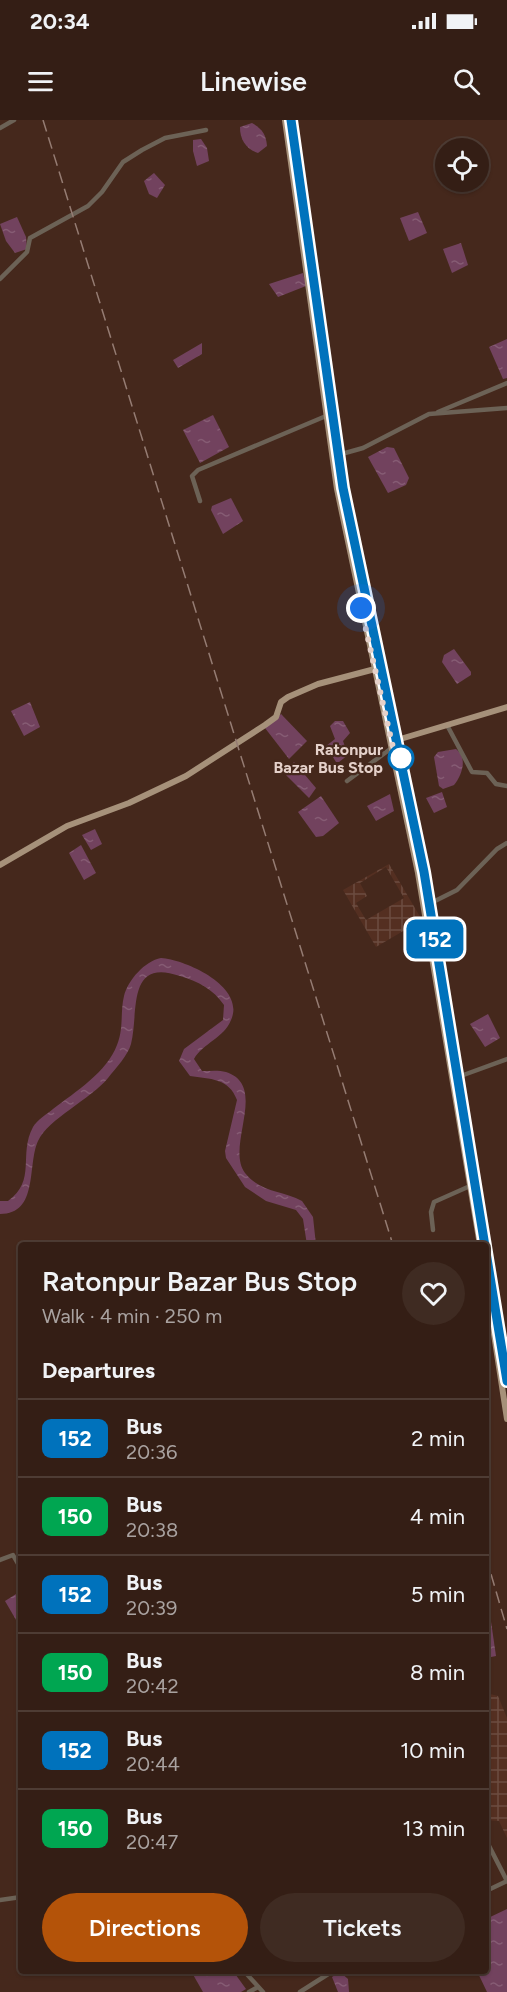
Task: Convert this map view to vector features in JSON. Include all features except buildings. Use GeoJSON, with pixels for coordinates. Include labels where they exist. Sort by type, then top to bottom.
{"type":"FeatureCollection","features":[{"type":"Feature","properties":{"kind":"main road"},"geometry":{"type":"LineString","coordinates":[[285,120],[341,512],[375,669],[398,740],[403,783],[480,1242]]}},
{"type":"Feature","properties":{"kind":"main road"},"geometry":{"type":"LineString","coordinates":[[291,120],[338,455],[391,724],[393,747],[429,904],[485,1242]]}},
{"type":"Feature","properties":{"kind":"main road"},"geometry":{"type":"LineString","coordinates":[[0,865],[67,826],[129,802],[186,776],[273,719],[281,702],[288,697],[318,684],[375,669]]}},
{"type":"Feature","properties":{"kind":"main road"},"geometry":{"type":"LineString","coordinates":[[398,740],[507,707]]}},
{"type":"Feature","properties":{"kind":"main road"},"geometry":{"type":"LineString","coordinates":[[489,1269],[507,1381]]}},
{"type":"Feature","properties":{"kind":"main road"},"geometry":{"type":"LineString","coordinates":[[489,1300],[507,1419]]}},
{"type":"Feature","properties":{"kind":"street"},"geometry":{"type":"LineString","coordinates":[[0,128],[14,120]]}},
{"type":"Feature","properties":{"kind":"street"},"geometry":{"type":"LineString","coordinates":[[0,279],[27,252],[30,238],[88,206],[129,158],[165,138],[206,130]]}},
{"type":"Feature","properties":{"kind":"street"},"geometry":{"type":"LineString","coordinates":[[338,455],[363,448],[429,414],[457,406],[507,383]]}},
{"type":"Feature","properties":{"kind":"street"},"geometry":{"type":"LineString","coordinates":[[429,414],[507,408]]}},
{"type":"Feature","properties":{"kind":"street"},"geometry":{"type":"LineString","coordinates":[[200,501],[192,476],[198,470],[326,416]]}},
{"type":"Feature","properties":{"kind":"street"},"geometry":{"type":"LineString","coordinates":[[447,725],[472,772],[487,773],[496,784],[507,786]]}},
{"type":"Feature","properties":{"kind":"street"},"geometry":{"type":"LineString","coordinates":[[347,781],[393,747]]}},
{"type":"Feature","properties":{"kind":"street"},"geometry":{"type":"LineString","coordinates":[[429,904],[457,890],[497,849],[507,843]]}},
{"type":"Feature","properties":{"kind":"street"},"geometry":{"type":"LineString","coordinates":[[458,1077],[507,1059]]}},
{"type":"Feature","properties":{"kind":"street"},"geometry":{"type":"LineString","coordinates":[[433,1230],[431,1212],[434,1202],[470,1185]]}},
{"type":"Feature","properties":{"kind":"street"},"geometry":{"type":"LineString","coordinates":[[0,1560],[13,1555],[18,1564]]}},
{"type":"Feature","properties":{"kind":"street"},"geometry":{"type":"LineString","coordinates":[[489,1846],[507,1881],[489,1890]]}},
{"type":"Feature","properties":{"kind":"street"},"geometry":{"type":"LineString","coordinates":[[0,1900],[18,1897]]}},
{"type":"Feature","properties":{"kind":"street"},"geometry":{"type":"LineString","coordinates":[[247,1974],[263,1992]]}},
{"type":"Feature","properties":{"kind":"street"},"geometry":{"type":"LineString","coordinates":[[300,1992],[328,1974]]}},
{"type":"Feature","properties":{"kind":"street"},"geometry":{"type":"LineString","coordinates":[[249,1992],[258,1987]]}},
{"type":"Feature","properties":{"kind":"shaded area"},"geometry":{"type":"Polygon","coordinates":[[[389,864],[422,920],[376,947],[343,890],[389,864]],[[386,867],[360,883],[367,896],[356,903],[366,920],[404,898],[386,867]]]}},
{"type":"Feature","properties":{"kind":"shaded area"},"geometry":{"type":"Polygon","coordinates":[[[489,1694],[498,1696],[507,1718],[507,1838],[499,1821],[489,1820],[489,1694]]]}},
{"type":"Feature","properties":{"kind":"water"},"geometry":{"type":"Polygon","coordinates":[[[252,123],[263,132],[266,138],[267,146],[258,153],[244,143],[241,136],[240,127],[252,123]]]}},
{"type":"Feature","properties":{"kind":"water"},"geometry":{"type":"Polygon","coordinates":[[[201,139],[207,148],[209,161],[197,166],[193,140],[201,139]]]}},
{"type":"Feature","properties":{"kind":"water"},"geometry":{"type":"Polygon","coordinates":[[[154,173],[165,185],[157,198],[149,194],[144,181],[154,173]]]}},
{"type":"Feature","properties":{"kind":"water"},"geometry":{"type":"Polygon","coordinates":[[[418,212],[427,233],[409,241],[400,218],[418,212]]]}},
{"type":"Feature","properties":{"kind":"water"},"geometry":{"type":"Polygon","coordinates":[[[17,217],[26,237],[27,249],[15,253],[6,241],[0,224],[17,217]]]}},
{"type":"Feature","properties":{"kind":"water"},"geometry":{"type":"Polygon","coordinates":[[[461,243],[468,265],[452,273],[443,249],[461,243]]]}},
{"type":"Feature","properties":{"kind":"water"},"geometry":{"type":"Polygon","coordinates":[[[303,273],[306,286],[278,297],[269,284],[303,273]]]}},
{"type":"Feature","properties":{"kind":"water"},"geometry":{"type":"Polygon","coordinates":[[[507,339],[507,378],[503,379],[489,347],[507,339]]]}},
{"type":"Feature","properties":{"kind":"water"},"geometry":{"type":"Polygon","coordinates":[[[202,343],[202,354],[178,368],[173,360],[202,343]]]}},
{"type":"Feature","properties":{"kind":"water"},"geometry":{"type":"Polygon","coordinates":[[[213,415],[229,447],[200,463],[183,430],[213,415]]]}},
{"type":"Feature","properties":{"kind":"water"},"geometry":{"type":"Polygon","coordinates":[[[387,447],[394,448],[409,478],[406,485],[388,493],[368,457],[387,447]]]}},
{"type":"Feature","properties":{"kind":"water"},"geometry":{"type":"Polygon","coordinates":[[[231,498],[243,521],[223,534],[211,510],[212,506],[231,498]]]}},
{"type":"Feature","properties":{"kind":"water"},"geometry":{"type":"Polygon","coordinates":[[[454,649],[471,672],[471,675],[457,684],[442,662],[444,655],[454,649]]]}},
{"type":"Feature","properties":{"kind":"water"},"geometry":{"type":"Polygon","coordinates":[[[30,702],[40,727],[24,736],[11,711],[30,702]]]}},
{"type":"Feature","properties":{"kind":"water"},"geometry":{"type":"Polygon","coordinates":[[[281,714],[307,741],[289,759],[265,728],[281,714]]]}},
{"type":"Feature","properties":{"kind":"water"},"geometry":{"type":"Polygon","coordinates":[[[335,721],[343,721],[350,733],[343,741],[348,755],[339,762],[336,762],[326,746],[335,739],[330,726],[335,721]]]}},
{"type":"Feature","properties":{"kind":"water"},"geometry":{"type":"Polygon","coordinates":[[[456,749],[462,757],[461,772],[454,785],[443,789],[439,786],[434,757],[438,752],[456,749]]]}},
{"type":"Feature","properties":{"kind":"water"},"geometry":{"type":"Polygon","coordinates":[[[294,762],[316,788],[309,798],[284,773],[294,762]]]}},
{"type":"Feature","properties":{"kind":"water"},"geometry":{"type":"Polygon","coordinates":[[[442,792],[447,807],[434,813],[426,798],[442,792]]]}},
{"type":"Feature","properties":{"kind":"water"},"geometry":{"type":"Polygon","coordinates":[[[390,794],[394,811],[376,821],[367,806],[390,794]]]}},
{"type":"Feature","properties":{"kind":"water"},"geometry":{"type":"Polygon","coordinates":[[[321,796],[339,823],[323,836],[316,837],[298,812],[321,796]]]}},
{"type":"Feature","properties":{"kind":"water"},"geometry":{"type":"Polygon","coordinates":[[[95,829],[102,844],[91,850],[82,835],[95,829]]]}},
{"type":"Feature","properties":{"kind":"water"},"geometry":{"type":"Polygon","coordinates":[[[81,845],[96,873],[84,880],[69,853],[81,845]]]}},
{"type":"Feature","properties":{"kind":"water"},"geometry":{"type":"Polygon","coordinates":[[[161,958],[172,960],[199,970],[222,986],[230,997],[233,1008],[228,1026],[194,1059],[202,1071],[223,1071],[238,1079],[244,1090],[246,1103],[240,1148],[240,1161],[245,1173],[265,1188],[302,1201],[313,1217],[316,1242],[307,1242],[303,1219],[296,1210],[266,1201],[245,1187],[226,1158],[225,1151],[237,1100],[234,1093],[218,1081],[190,1076],[179,1061],[184,1049],[223,1020],[224,1005],[210,990],[199,984],[163,972],[151,974],[143,981],[138,991],[131,1044],[125,1057],[101,1086],[43,1133],[35,1151],[26,1197],[21,1206],[12,1212],[0,1214],[0,1201],[8,1201],[22,1185],[25,1176],[27,1147],[33,1127],[42,1117],[90,1081],[106,1064],[119,1039],[126,990],[138,972],[161,958]]]}},
{"type":"Feature","properties":{"kind":"water"},"geometry":{"type":"Polygon","coordinates":[[[488,1014],[500,1038],[485,1047],[470,1024],[488,1014]]]}},
{"type":"Feature","properties":{"kind":"water"},"geometry":{"type":"Polygon","coordinates":[[[18,1593],[18,1623],[5,1601],[18,1593]]]}},
{"type":"Feature","properties":{"kind":"water"},"geometry":{"type":"Polygon","coordinates":[[[489,1608],[496,1656],[489,1657],[489,1608]]]}},
{"type":"Feature","properties":{"kind":"water"},"geometry":{"type":"Polygon","coordinates":[[[507,1909],[507,1992],[487,1992],[478,1974],[489,1974],[489,1918],[507,1909]]]}},
{"type":"Feature","properties":{"kind":"water"},"geometry":{"type":"Polygon","coordinates":[[[193,1974],[235,1974],[246,1989],[241,1992],[203,1992],[193,1974]]]}},
{"type":"Feature","properties":{"kind":"water"},"geometry":{"type":"Polygon","coordinates":[[[342,1974],[348,1979],[349,1992],[338,1992],[332,1977],[342,1974]]]}},
{"type":"Feature","properties":{"kind":"railway"},"geometry":{"type":"LineString","coordinates":[[43,120],[392,1242]]}},
{"type":"Feature","properties":{"kind":"railway"},"geometry":{"type":"LineString","coordinates":[[489,1567],[507,1629]]}},
{"type":"Feature","properties":{"kind":"bus line","name":"152"},"geometry":{"type":"LineString","coordinates":[[291,120],[309,262],[343,488],[382,664],[424,872],[485,1242]]}},
{"type":"Feature","properties":{"kind":"bus line","name":"152"},"geometry":{"type":"LineString","coordinates":[[489,1265],[507,1381]]}},
{"type":"Feature","properties":{"kind":"place","name":"Ratonpur Bazar Bus Stop"},"geometry":{"type":"Point","coordinates":[401,758]}},
{"type":"Feature","properties":{"kind":"route"},"geometry":{"type":"LineString","coordinates":[[361,608],[397,765],[401,758]]}}]}
